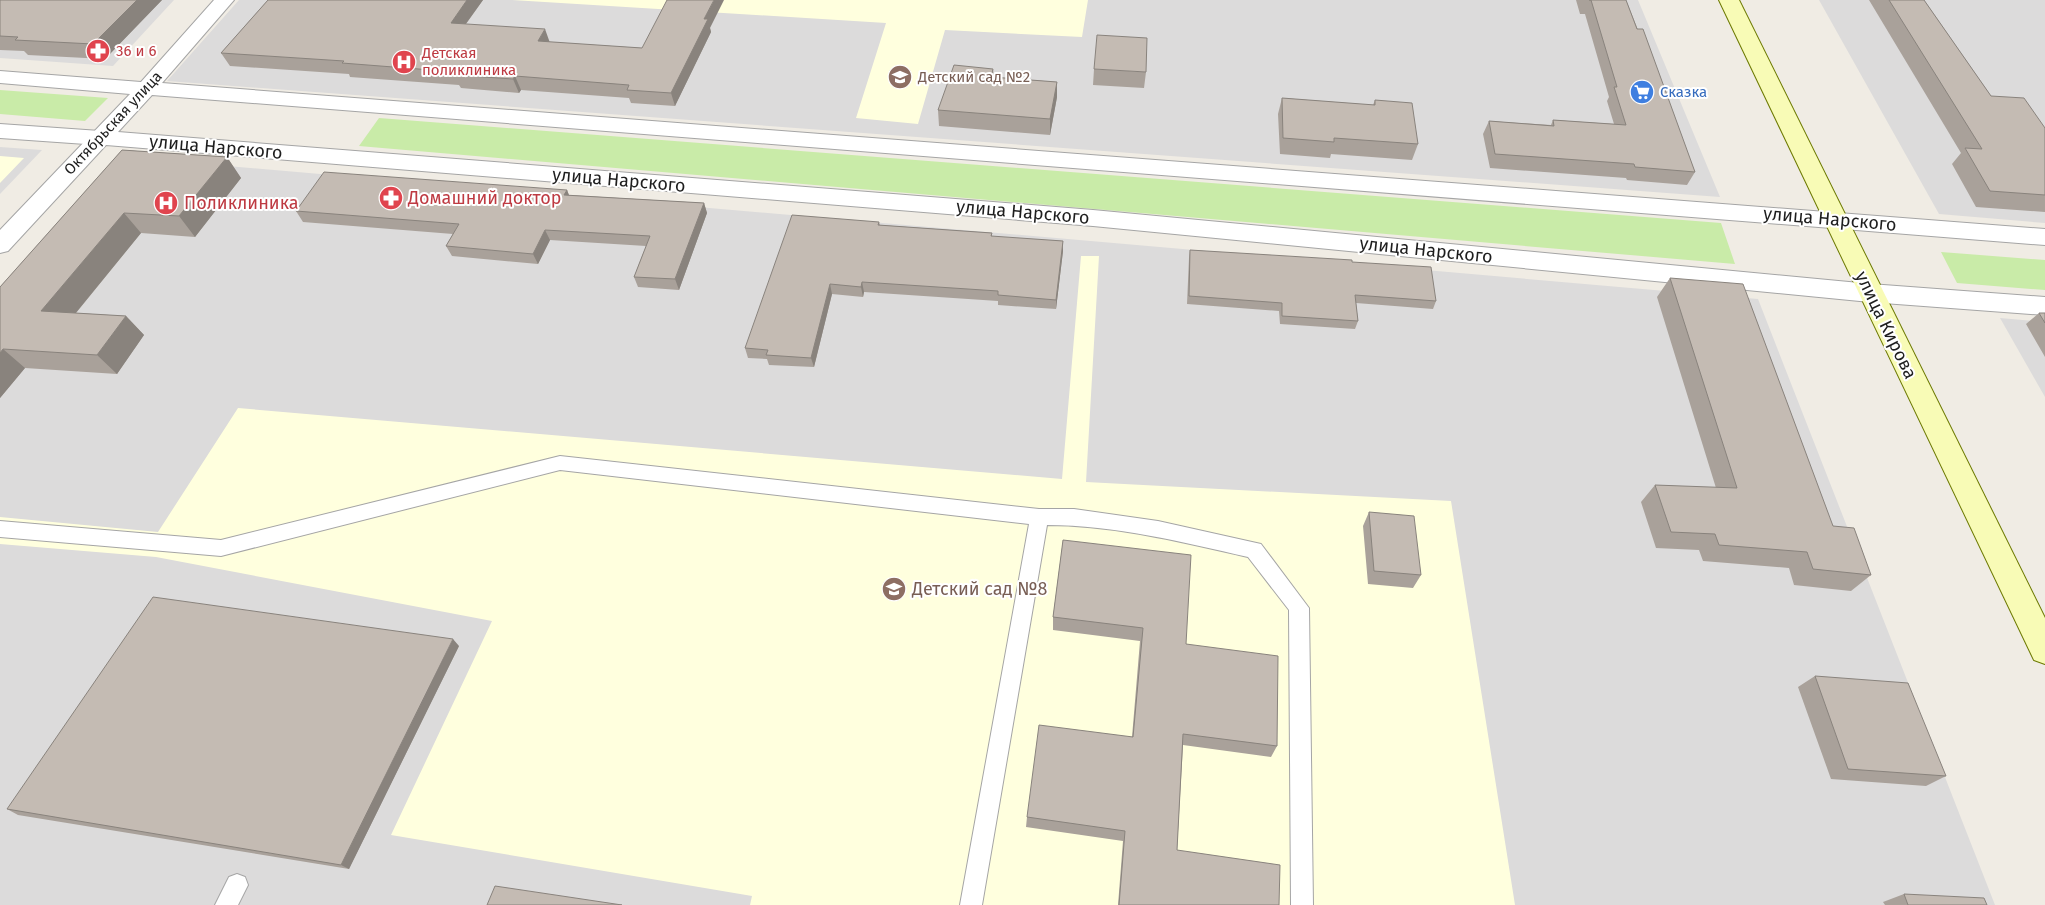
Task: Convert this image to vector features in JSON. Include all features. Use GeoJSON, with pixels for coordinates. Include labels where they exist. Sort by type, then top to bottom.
{"type":"FeatureCollection","features":[{"type":"Feature","properties":{"kind":"main road","name":"улица Кирова"},"geometry":{"type":"LineString","coordinates":[[1729,0],[2045,650]]}},
{"type":"Feature","properties":{"kind":"street","name":"Октябрьская улица"},"geometry":{"type":"LineString","coordinates":[[0,244],[146,89],[224,0]]}},
{"type":"Feature","properties":{"kind":"street","name":"улица Нарского"},"geometry":{"type":"LineString","coordinates":[[0,77],[2045,237]]}},
{"type":"Feature","properties":{"kind":"street","name":"улица Нарского"},"geometry":{"type":"LineString","coordinates":[[0,130],[1093,218],[1870,293],[2045,306]]}},
{"type":"Feature","properties":{"kind":"lane"},"geometry":{"type":"LineString","coordinates":[[0,530],[220,548],[560,463],[1039,517],[1074,517],[1158,529],[1254,550],[1299,608],[1302,905]]}},
{"type":"Feature","properties":{"kind":"lane"},"geometry":{"type":"LineString","coordinates":[[971,905],[1039,517]]}},
{"type":"Feature","properties":{"kind":"lane"},"geometry":{"type":"LineString","coordinates":[[226,905],[237,885]]}},
{"type":"Feature","properties":{"kind":"shaded area"},"geometry":{"type":"Polygon","coordinates":[[[0,0],[174,0],[113,66],[0,58],[0,0]]]}},
{"type":"Feature","properties":{"kind":"shaded area"},"geometry":{"type":"Polygon","coordinates":[[[239,0],[1638,0],[1720,197],[167,81],[239,0]]]}},
{"type":"Feature","properties":{"kind":"shaded area","name":"Детский сад №2"},"geometry":{"type":"Polygon","coordinates":[[[512,0],[1088,0],[1082,37],[945,30],[918,124],[856,118],[886,23],[512,0]]]}},
{"type":"Feature","properties":{"kind":"shaded area"},"geometry":{"type":"Polygon","coordinates":[[[1819,0],[2045,0],[2045,223],[1939,214],[1819,0]]]}},
{"type":"Feature","properties":{"kind":"shaded area"},"geometry":{"type":"Polygon","coordinates":[[[0,147],[42,150],[0,194],[0,147]]]}},
{"type":"Feature","properties":{"kind":"shaded area"},"geometry":{"type":"Polygon","coordinates":[[[0,156],[24,158],[0,183],[0,156]]]}},
{"type":"Feature","properties":{"kind":"shaded area"},"geometry":{"type":"Polygon","coordinates":[[[135,158],[1758,299],[1995,905],[0,905],[0,309],[135,158]]]}},
{"type":"Feature","properties":{"kind":"shaded area","name":"Детский сад №8"},"geometry":{"type":"Polygon","coordinates":[[[1081,256],[1099,256],[1086,482],[1451,501],[1515,905],[750,905],[752,896],[391,835],[492,621],[156,557],[0,544],[0,517],[158,532],[238,408],[1062,479],[1081,256]]]}},
{"type":"Feature","properties":{"kind":"shaded area"},"geometry":{"type":"Polygon","coordinates":[[[2000,318],[2045,322],[2045,397],[2000,318]]]}},
{"type":"Feature","properties":{"kind":"green space"},"geometry":{"type":"Polygon","coordinates":[[[0,90],[108,98],[85,121],[0,114],[0,90]]]}},
{"type":"Feature","properties":{"kind":"green space"},"geometry":{"type":"Polygon","coordinates":[[[379,118],[1721,223],[1735,264],[359,146],[379,118]]]}},
{"type":"Feature","properties":{"kind":"green space"},"geometry":{"type":"Polygon","coordinates":[[[1941,252],[2045,260],[2045,290],[1957,283],[1941,252]]]}},
{"type":"Feature","properties":{"kind":"building"},"geometry":{"type":"Polygon","coordinates":[[[0,0],[137,0],[93,44],[15,40],[18,37],[0,36],[0,0]]]}},
{"type":"Feature","properties":{"kind":"building"},"geometry":{"type":"Polygon","coordinates":[[[268,0],[467,0],[451,23],[545,29],[538,41],[642,48],[667,0],[714,0],[704,19],[708,19],[671,93],[627,90],[629,85],[515,76],[513,79],[455,75],[457,72],[342,63],[344,61],[221,53],[268,0]]]}},
{"type":"Feature","properties":{"kind":"building"},"geometry":{"type":"Polygon","coordinates":[[[1591,0],[1626,0],[1637,29],[1643,29],[1695,172],[1635,167],[1634,164],[1495,154],[1489,121],[1554,126],[1553,120],[1626,125],[1614,87],[1617,87],[1591,0]]]}},
{"type":"Feature","properties":{"kind":"building"},"geometry":{"type":"Polygon","coordinates":[[[1889,0],[1924,0],[1991,96],[2024,98],[2045,128],[2045,195],[1990,191],[1965,148],[1982,149],[1889,0]]]}},
{"type":"Feature","properties":{"kind":"building"},"geometry":{"type":"Polygon","coordinates":[[[1097,35],[1147,38],[1146,72],[1094,69],[1097,35]]]}},
{"type":"Feature","properties":{"kind":"building"},"geometry":{"type":"Polygon","coordinates":[[[954,65],[993,69],[991,77],[1057,82],[1050,119],[938,110],[954,65]]]}},
{"type":"Feature","properties":{"kind":"building"},"geometry":{"type":"Polygon","coordinates":[[[1282,98],[1375,105],[1375,100],[1412,103],[1418,144],[1334,138],[1334,142],[1283,138],[1282,98]]]}},
{"type":"Feature","properties":{"kind":"building"},"geometry":{"type":"Polygon","coordinates":[[[122,150],[227,157],[179,216],[124,213],[41,311],[126,316],[97,355],[3,349],[0,353],[0,287],[122,150]]]}},
{"type":"Feature","properties":{"kind":"building"},"geometry":{"type":"Polygon","coordinates":[[[324,172],[567,190],[564,195],[704,203],[675,279],[634,277],[650,236],[545,230],[533,254],[446,246],[459,224],[296,211],[324,172]]]}},
{"type":"Feature","properties":{"kind":"building"},"geometry":{"type":"Polygon","coordinates":[[[792,215],[879,222],[878,225],[992,233],[991,236],[1063,241],[1056,300],[998,295],[998,291],[862,282],[861,287],[830,284],[811,358],[766,355],[768,350],[745,348],[792,215]]]}},
{"type":"Feature","properties":{"kind":"building"},"geometry":{"type":"Polygon","coordinates":[[[1190,250],[1431,267],[1436,301],[1355,295],[1358,321],[1282,316],[1282,303],[1189,296],[1190,250]]]}},
{"type":"Feature","properties":{"kind":"building"},"geometry":{"type":"Polygon","coordinates":[[[1670,278],[1743,284],[1833,526],[1854,528],[1871,575],[1813,569],[1807,552],[1719,545],[1715,534],[1671,532],[1655,485],[1737,488],[1670,278]]]}},
{"type":"Feature","properties":{"kind":"building"},"geometry":{"type":"Polygon","coordinates":[[[2039,313],[2045,313],[2045,323],[2039,313]]]}},
{"type":"Feature","properties":{"kind":"building"},"geometry":{"type":"Polygon","coordinates":[[[1369,512],[1414,516],[1421,575],[1374,571],[1369,512]]]}},
{"type":"Feature","properties":{"kind":"building"},"geometry":{"type":"Polygon","coordinates":[[[1063,540],[1191,555],[1186,644],[1278,656],[1277,746],[1183,734],[1177,850],[1280,865],[1279,905],[1119,905],[1125,831],[1027,817],[1039,725],[1133,737],[1143,628],[1053,617],[1063,540]]]}},
{"type":"Feature","properties":{"kind":"building"},"geometry":{"type":"Polygon","coordinates":[[[153,597],[453,639],[341,865],[7,809],[153,597]]]}},
{"type":"Feature","properties":{"kind":"building"},"geometry":{"type":"Polygon","coordinates":[[[1815,676],[1908,683],[1946,776],[1848,769],[1815,676]]]}},
{"type":"Feature","properties":{"kind":"building"},"geometry":{"type":"Polygon","coordinates":[[[495,886],[622,905],[487,905],[495,886]]]}},
{"type":"Feature","properties":{"kind":"building"},"geometry":{"type":"Polygon","coordinates":[[[1904,894],[1984,898],[1987,905],[1908,905],[1904,894]]]}},
{"type":"Feature","properties":{"kind":"place","name":"36 и 6"},"geometry":{"type":"Point","coordinates":[98,51]}},
{"type":"Feature","properties":{"kind":"place","name":"Детская поликлиника"},"geometry":{"type":"Point","coordinates":[404,62]}},
{"type":"Feature","properties":{"kind":"place","name":"Детский сад №2"},"geometry":{"type":"Point","coordinates":[900,77]}},
{"type":"Feature","properties":{"kind":"place","name":"Сказка"},"geometry":{"type":"Point","coordinates":[1642,92]}},
{"type":"Feature","properties":{"kind":"place","name":"Домашний доктор"},"geometry":{"type":"Point","coordinates":[391,198]}},
{"type":"Feature","properties":{"kind":"place","name":"Поликлиника"},"geometry":{"type":"Point","coordinates":[166,203]}},
{"type":"Feature","properties":{"kind":"place","name":"Детский сад №8"},"geometry":{"type":"Point","coordinates":[894,589]}}]}
